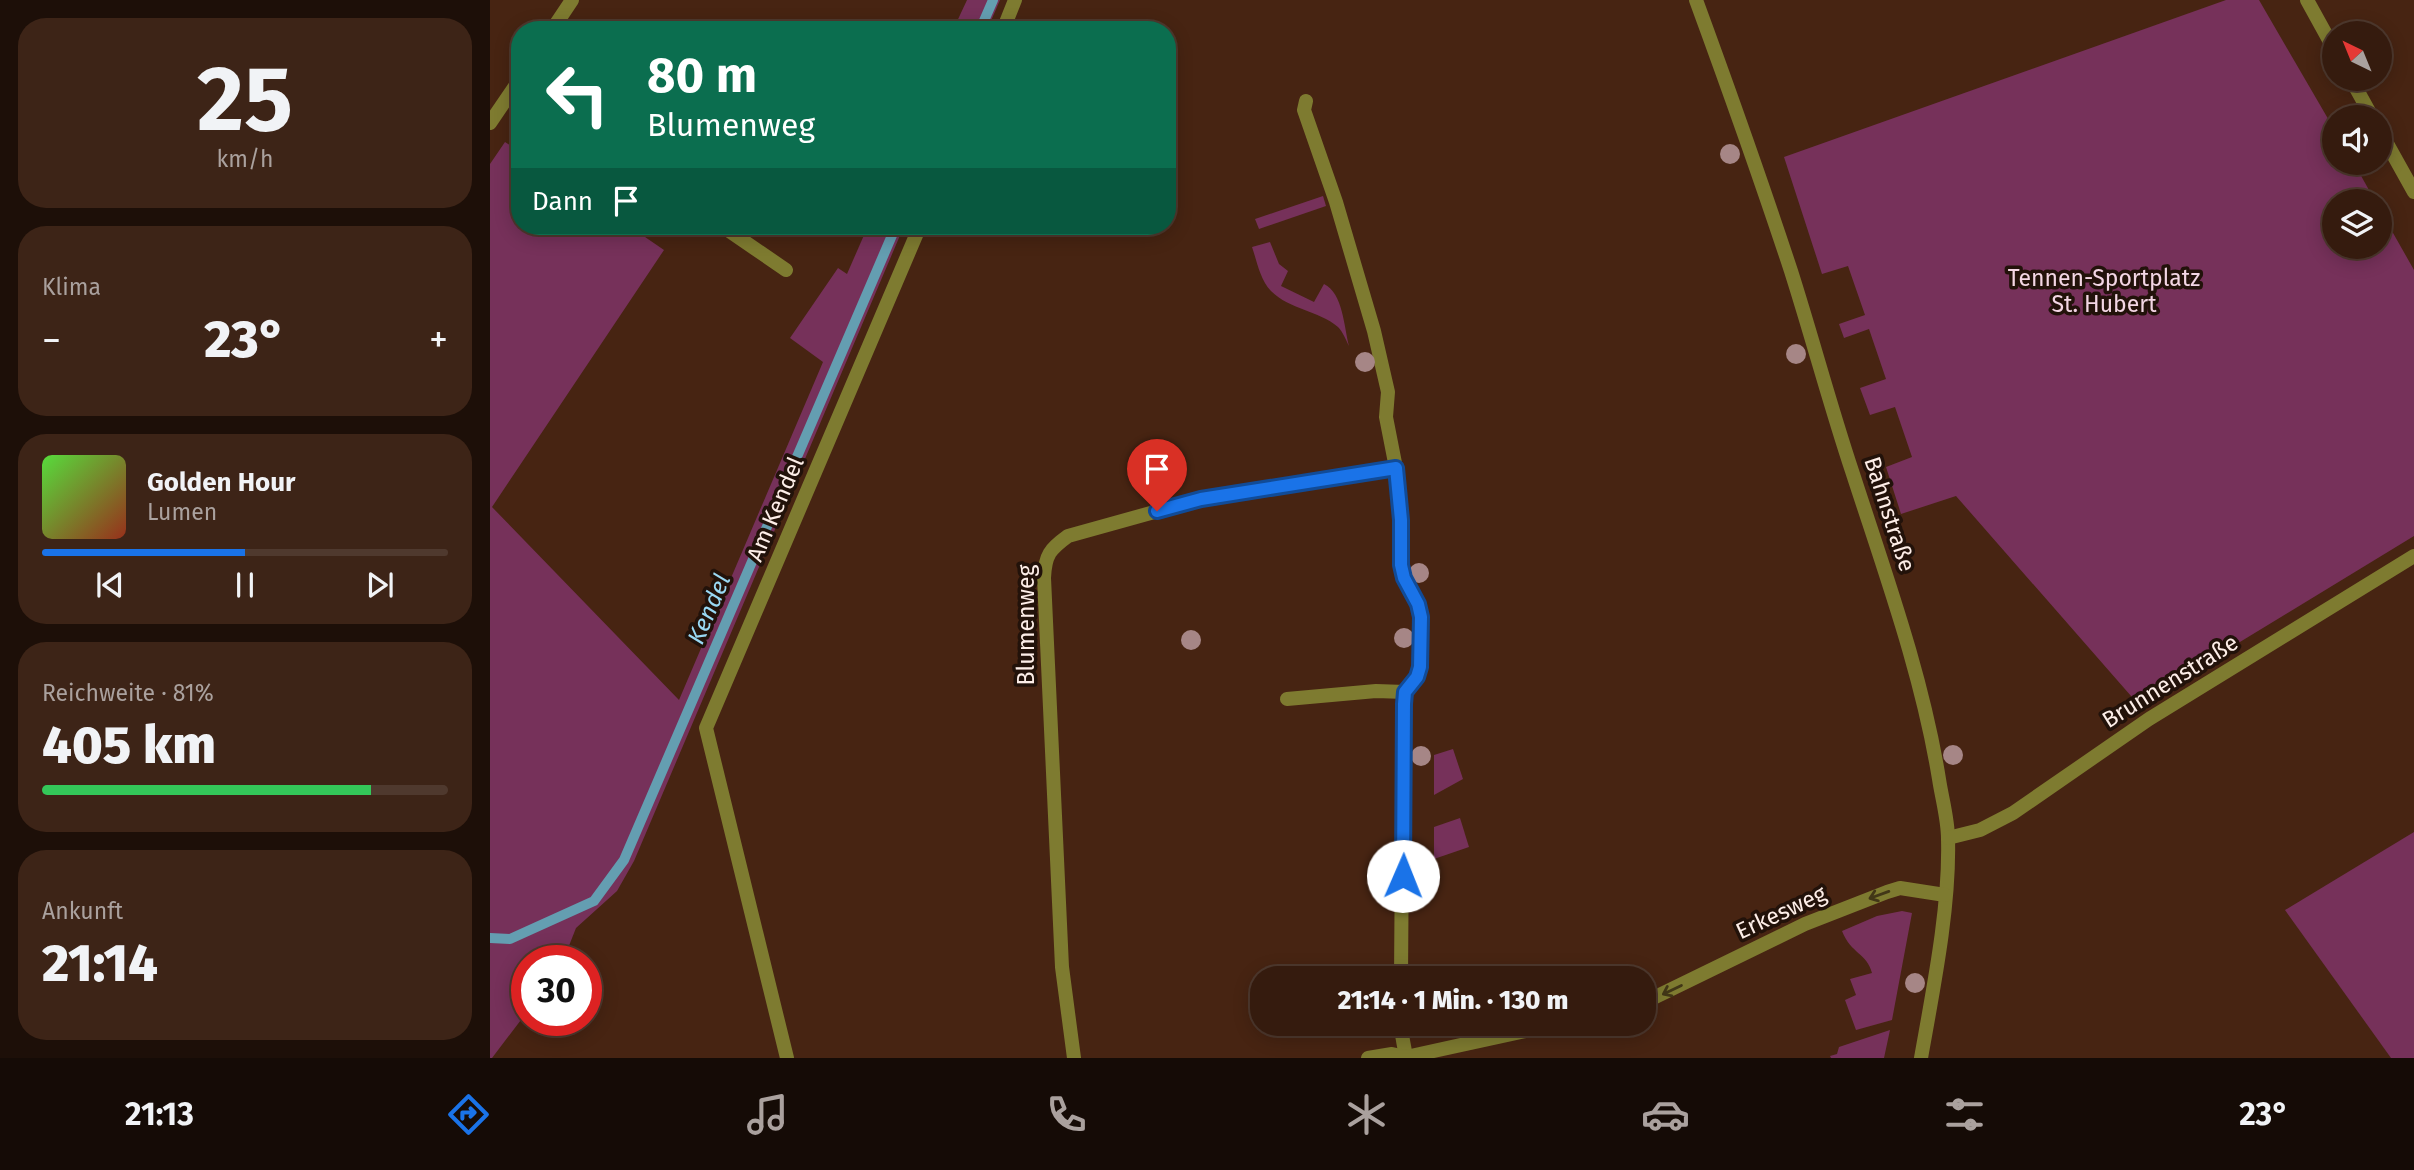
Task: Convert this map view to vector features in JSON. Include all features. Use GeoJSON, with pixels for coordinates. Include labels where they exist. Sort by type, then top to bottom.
{"type":"FeatureCollection","features":[{"type":"Feature","properties":{"kind":"street"},"geometry":{"type":"LineString","coordinates":[[558,21],[572,0]]}},
{"type":"Feature","properties":{"kind":"street"},"geometry":{"type":"LineString","coordinates":[[1007,21],[1015,0]]}},
{"type":"Feature","properties":{"kind":"street","name":"Bahnstraße"},"geometry":{"type":"LineString","coordinates":[[1696,0],[1779,234],[1844,446],[1896,603],[1935,752],[1948,838],[1945,895],[1932,999],[1921,1058]]}},
{"type":"Feature","properties":{"kind":"street"},"geometry":{"type":"LineString","coordinates":[[2307,0],[2322,27]]}},
{"type":"Feature","properties":{"kind":"street"},"geometry":{"type":"LineString","coordinates":[[490,123],[511,94]]}},
{"type":"Feature","properties":{"kind":"street"},"geometry":{"type":"LineString","coordinates":[[1307,101],[1304,110],[1336,202],[1374,331],[1388,392],[1387,417],[1401,520],[1401,565],[1421,617],[1420,667],[1417,677],[1405,692],[1401,966]]}},
{"type":"Feature","properties":{"kind":"street"},"geometry":{"type":"LineString","coordinates":[[2392,153],[2414,192]]}},
{"type":"Feature","properties":{"kind":"street"},"geometry":{"type":"LineString","coordinates":[[735,235],[786,270]]}},
{"type":"Feature","properties":{"kind":"street","name":"Am Kendel"},"geometry":{"type":"LineString","coordinates":[[787,1058],[706,728],[916,235]]}},
{"type":"Feature","properties":{"kind":"street","name":"Blumenweg"},"geometry":{"type":"LineString","coordinates":[[1074,1058],[1062,967],[1044,562],[1052,548],[1068,536],[1201,499],[1396,468]]}},
{"type":"Feature","properties":{"kind":"street","name":"Brunnenstraße"},"geometry":{"type":"LineString","coordinates":[[1948,838],[1980,830],[2013,813],[2149,719],[2414,556]]}},
{"type":"Feature","properties":{"kind":"street"},"geometry":{"type":"LineString","coordinates":[[1287,699],[1376,691],[1405,692]]}},
{"type":"Feature","properties":{"kind":"street","name":"Erkesweg"},"geometry":{"type":"LineString","coordinates":[[1656,997],[1805,924],[1887,892],[1900,888],[1945,895]]}},
{"type":"Feature","properties":{"kind":"street"},"geometry":{"type":"LineString","coordinates":[[1402,1036],[1406,1058]]}},
{"type":"Feature","properties":{"kind":"street"},"geometry":{"type":"LineString","coordinates":[[1368,1058],[1392,1054],[1406,1058],[1504,1036]]}},
{"type":"Feature","properties":{"kind":"green space"},"geometry":{"type":"Polygon","coordinates":[[[967,0],[1000,0],[991,21],[957,21],[967,0]]]}},
{"type":"Feature","properties":{"kind":"green space","name":"Tennen-Sportplatz St. Hubert"},"geometry":{"type":"Polygon","coordinates":[[[2226,0],[2259,0],[2322,108],[2322,175],[2361,175],[2368,189],[2322,189],[2322,259],[2392,259],[2392,231],[2414,270],[2414,536],[2138,704],[1956,496],[1901,514],[1886,467],[1912,457],[1895,407],[1870,415],[1860,388],[1886,379],[1869,329],[1844,338],[1839,324],[1865,315],[1848,266],[1822,274],[1784,157],[2226,0]]]}},
{"type":"Feature","properties":{"kind":"green space"},"geometry":{"type":"Polygon","coordinates":[[[505,142],[511,146],[511,235],[642,235],[664,250],[492,507],[679,700],[823,362],[790,338],[838,268],[847,274],[864,235],[900,235],[634,861],[617,891],[576,928],[569,945],[511,945],[511,1033],[490,1058],[490,164],[505,142]]]}},
{"type":"Feature","properties":{"kind":"green space"},"geometry":{"type":"Polygon","coordinates":[[[1323,196],[1326,206],[1259,229],[1255,219],[1323,196]]]}},
{"type":"Feature","properties":{"kind":"green space"},"geometry":{"type":"Polygon","coordinates":[[[1270,242],[1279,264],[1288,271],[1281,286],[1314,302],[1324,284],[1330,288],[1342,311],[1349,346],[1338,327],[1330,321],[1287,302],[1267,287],[1252,247],[1270,242]]]}},
{"type":"Feature","properties":{"kind":"green space"},"geometry":{"type":"Polygon","coordinates":[[[1453,749],[1463,779],[1434,795],[1434,755],[1453,749]]]}},
{"type":"Feature","properties":{"kind":"green space"},"geometry":{"type":"Polygon","coordinates":[[[1460,818],[1469,847],[1434,859],[1434,827],[1460,818]]]}},
{"type":"Feature","properties":{"kind":"green space"},"geometry":{"type":"Polygon","coordinates":[[[2414,832],[2414,1058],[2391,1058],[2285,910],[2414,832]]]}},
{"type":"Feature","properties":{"kind":"green space"},"geometry":{"type":"Polygon","coordinates":[[[1902,911],[1912,913],[1892,1020],[1856,1030],[1845,1000],[1856,995],[1850,979],[1872,973],[1870,966],[1842,931],[1877,916],[1902,911]]]}},
{"type":"Feature","properties":{"kind":"green space"},"geometry":{"type":"Polygon","coordinates":[[[1890,1030],[1884,1058],[1830,1056],[1837,1054],[1839,1047],[1890,1030]]]}},
{"type":"Feature","properties":{"kind":"waterway","name":"Kendel"},"geometry":{"type":"LineString","coordinates":[[984,21],[993,0]]}},
{"type":"Feature","properties":{"kind":"waterway","name":"Kendel"},"geometry":{"type":"LineString","coordinates":[[490,938],[510,939],[594,901],[624,860],[892,235]]}},
{"type":"Feature","properties":{"kind":"route"},"geometry":{"type":"LineString","coordinates":[[1157,511],[1201,499],[1396,468],[1401,520],[1401,565],[1421,617],[1420,667],[1417,677],[1405,692],[1404,704],[1403,876]]}}]}
